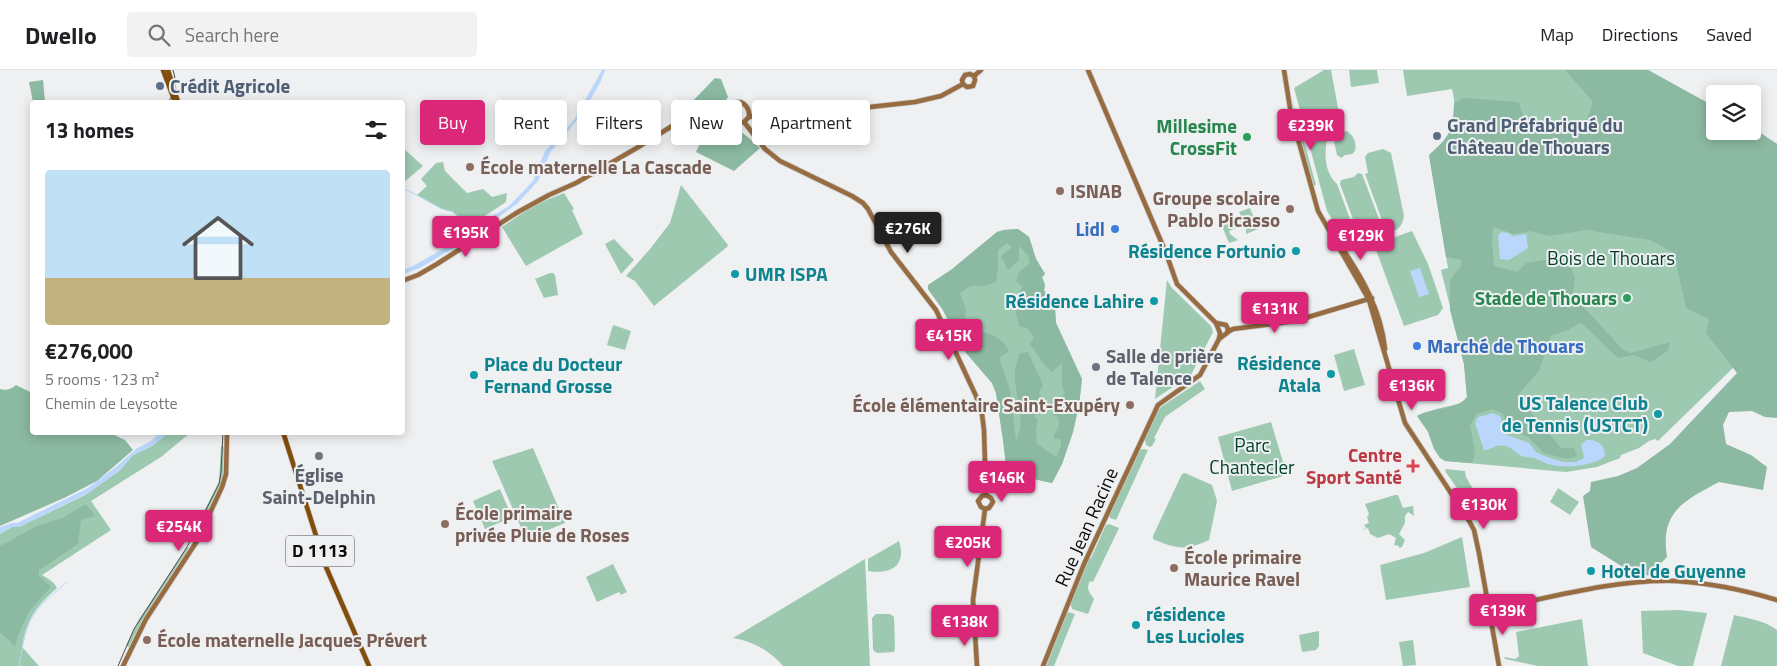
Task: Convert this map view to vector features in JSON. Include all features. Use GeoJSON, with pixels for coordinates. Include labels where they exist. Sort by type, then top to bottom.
{"type":"FeatureCollection","features":[{"type":"Feature","properties":{"kind":"main road"},"geometry":{"type":"LineString","coordinates":[[164,70],[175,100]]}},
{"type":"Feature","properties":{"kind":"main road"},"geometry":{"type":"LineString","coordinates":[[168,70],[176,100]]}},
{"type":"Feature","properties":{"kind":"main road","name":"D 1113"},"geometry":{"type":"LineString","coordinates":[[284,435],[326,567],[369,666]]}},
{"type":"Feature","properties":{"kind":"street"},"geometry":{"type":"LineString","coordinates":[[974,76],[981,70]]}},
{"type":"Feature","properties":{"kind":"street"},"geometry":{"type":"LineString","coordinates":[[1088,70],[1168,258],[1172,273],[1180,287],[1224,330],[1295,321],[1370,299]]}},
{"type":"Feature","properties":{"kind":"street"},"geometry":{"type":"LineString","coordinates":[[1284,70],[1292,114],[1316,206],[1331,235],[1344,252],[1370,299],[1382,329],[1386,356],[1405,423],[1474,530],[1498,666]]}},
{"type":"Feature","properties":{"kind":"street"},"geometry":{"type":"LineString","coordinates":[[963,84],[962,78],[965,75],[970,74],[974,76]]}},
{"type":"Feature","properties":{"kind":"street"},"geometry":{"type":"LineString","coordinates":[[963,84],[967,87],[973,86],[976,80],[974,76]]}},
{"type":"Feature","properties":{"kind":"street"},"geometry":{"type":"LineString","coordinates":[[870,107],[915,102],[941,96],[963,84]]}},
{"type":"Feature","properties":{"kind":"street"},"geometry":{"type":"LineString","coordinates":[[742,103],[748,109],[749,117]]}},
{"type":"Feature","properties":{"kind":"street"},"geometry":{"type":"LineString","coordinates":[[748,109],[752,111]]}},
{"type":"Feature","properties":{"kind":"street"},"geometry":{"type":"LineString","coordinates":[[752,116],[744,122],[766,150],[780,161],[863,203],[872,213],[880,229],[936,310],[980,405],[986,452],[986,495]]}},
{"type":"Feature","properties":{"kind":"street"},"geometry":{"type":"LineString","coordinates":[[405,280],[418,275],[529,206],[576,183],[671,127]]}},
{"type":"Feature","properties":{"kind":"street","name":"Rue Jean Racine"},"geometry":{"type":"LineString","coordinates":[[1044,666],[1084,564],[1160,403],[1200,375],[1224,330]]}},
{"type":"Feature","properties":{"kind":"street"},"geometry":{"type":"LineString","coordinates":[[124,666],[146,619],[193,549],[222,487],[226,474],[227,435]]}},
{"type":"Feature","properties":{"kind":"street"},"geometry":{"type":"LineString","coordinates":[[985,509],[981,508],[978,501],[982,496],[986,495]]}},
{"type":"Feature","properties":{"kind":"street"},"geometry":{"type":"LineString","coordinates":[[985,509],[989,508],[992,502],[991,498],[986,495]]}},
{"type":"Feature","properties":{"kind":"street"},"geometry":{"type":"LineString","coordinates":[[977,666],[973,600],[985,509]]}},
{"type":"Feature","properties":{"kind":"street"},"geometry":{"type":"LineString","coordinates":[[1489,610],[1614,585],[1655,581],[1712,584],[1777,600]]}},
{"type":"Feature","properties":{"kind":"green space"},"geometry":{"type":"Polygon","coordinates":[[[1324,70],[1331,70],[1341,124],[1340,130],[1327,140],[1326,164],[1330,175],[1337,184],[1356,235],[1354,237],[1357,244],[1349,247],[1327,211],[1294,88],[1324,70]]]}},
{"type":"Feature","properties":{"kind":"green space"},"geometry":{"type":"Polygon","coordinates":[[[1349,70],[1377,70],[1379,83],[1351,87],[1349,70]]]}},
{"type":"Feature","properties":{"kind":"green space","name":"Bois de Thouars"},"geometry":{"type":"Polygon","coordinates":[[[1403,70],[1648,70],[1706,102],[1706,140],[1761,140],[1761,133],[1777,144],[1777,325],[1658,441],[1655,439],[1649,441],[1639,448],[1621,455],[1620,458],[1597,467],[1566,472],[1445,461],[1436,452],[1428,430],[1417,416],[1462,403],[1467,397],[1464,364],[1441,270],[1448,268],[1429,155],[1447,139],[1450,133],[1454,121],[1454,101],[1452,89],[1407,96],[1403,70]]]}},
{"type":"Feature","properties":{"kind":"green space","name":"Bois de Thouars"},"geometry":{"type":"Polygon","coordinates":[[[1565,70],[1648,70],[1706,102],[1706,140],[1761,140],[1761,133],[1777,144],[1777,418],[1765,417],[1752,411],[1729,412],[1723,425],[1726,444],[1751,455],[1767,467],[1763,490],[1719,482],[1685,502],[1671,519],[1667,529],[1667,557],[1656,568],[1653,575],[1637,576],[1591,547],[1583,496],[1590,491],[1591,482],[1618,476],[1637,468],[1670,444],[1737,373],[1706,333],[1709,319],[1686,308],[1674,253],[1650,240],[1586,230],[1549,236],[1530,231],[1514,234],[1493,227],[1494,266],[1517,272],[1526,263],[1551,259],[1571,268],[1575,278],[1573,295],[1622,349],[1631,353],[1670,342],[1668,350],[1651,362],[1633,355],[1619,358],[1580,323],[1551,336],[1539,371],[1517,396],[1561,448],[1574,448],[1577,456],[1568,459],[1544,453],[1528,437],[1509,429],[1503,414],[1493,409],[1477,414],[1470,425],[1475,453],[1473,461],[1471,463],[1445,461],[1440,458],[1434,449],[1428,432],[1417,416],[1457,405],[1467,397],[1464,364],[1450,310],[1450,280],[1461,266],[1462,260],[1446,257],[1429,155],[1442,143],[1449,132],[1453,120],[1454,103],[1463,98],[1519,102],[1525,123],[1543,133],[1568,132],[1587,119],[1593,102],[1565,70]]]}},
{"type":"Feature","properties":{"kind":"green space"},"geometry":{"type":"Polygon","coordinates":[[[715,78],[721,79],[728,97],[726,100],[694,100],[715,78]]]}},
{"type":"Feature","properties":{"kind":"green space"},"geometry":{"type":"Polygon","coordinates":[[[43,80],[45,100],[33,100],[29,82],[43,80]]]}},
{"type":"Feature","properties":{"kind":"green space"},"geometry":{"type":"Polygon","coordinates":[[[1290,91],[1316,185],[1312,186],[1294,116],[1296,115],[1290,91]]]}},
{"type":"Feature","properties":{"kind":"green space"},"geometry":{"type":"Polygon","coordinates":[[[1347,131],[1356,145],[1355,151],[1341,158],[1337,155],[1334,142],[1338,134],[1347,131]]]}},
{"type":"Feature","properties":{"kind":"green space"},"geometry":{"type":"Polygon","coordinates":[[[742,133],[752,141],[752,145],[756,145],[760,148],[734,171],[696,152],[699,145],[742,145],[742,133]]]}},
{"type":"Feature","properties":{"kind":"green space"},"geometry":{"type":"Polygon","coordinates":[[[1383,149],[1391,153],[1404,216],[1398,228],[1387,234],[1385,232],[1388,228],[1383,223],[1365,174],[1368,173],[1365,157],[1368,153],[1383,149]]]}},
{"type":"Feature","properties":{"kind":"green space"},"geometry":{"type":"Polygon","coordinates":[[[405,150],[423,166],[405,181],[405,150]]]}},
{"type":"Feature","properties":{"kind":"green space"},"geometry":{"type":"Polygon","coordinates":[[[443,162],[445,171],[467,193],[483,189],[492,197],[507,193],[506,202],[465,229],[459,217],[453,212],[442,209],[417,195],[427,186],[421,179],[436,163],[443,162]]]}},
{"type":"Feature","properties":{"kind":"green space"},"geometry":{"type":"Polygon","coordinates":[[[1358,173],[1362,174],[1381,224],[1379,229],[1362,235],[1358,233],[1340,184],[1341,180],[1354,177],[1358,173]]]}},
{"type":"Feature","properties":{"kind":"green space"},"geometry":{"type":"Polygon","coordinates":[[[681,185],[728,245],[654,306],[635,281],[626,276],[670,223],[681,185]]]}},
{"type":"Feature","properties":{"kind":"green space"},"geometry":{"type":"Polygon","coordinates":[[[564,193],[574,209],[572,210],[583,234],[526,266],[502,227],[534,205],[564,193]]]}},
{"type":"Feature","properties":{"kind":"green space"},"geometry":{"type":"Polygon","coordinates":[[[1250,208],[1258,229],[1246,234],[1246,227],[1242,227],[1239,219],[1241,216],[1239,212],[1250,208]]]}},
{"type":"Feature","properties":{"kind":"green space"},"geometry":{"type":"Polygon","coordinates":[[[1230,215],[1236,228],[1229,231],[1238,240],[1229,243],[1219,219],[1230,215]]]}},
{"type":"Feature","properties":{"kind":"green space"},"geometry":{"type":"Polygon","coordinates":[[[1018,229],[1029,237],[1036,259],[1045,274],[1042,277],[1045,285],[1044,290],[1055,309],[1056,323],[1082,379],[1073,432],[1062,464],[1052,483],[1007,473],[996,393],[992,383],[961,347],[943,310],[928,289],[928,285],[951,270],[997,232],[1018,229]]]}},
{"type":"Feature","properties":{"kind":"green space"},"geometry":{"type":"Polygon","coordinates":[[[1018,229],[1029,237],[1036,259],[1045,274],[1042,277],[1045,285],[1044,290],[1055,309],[1056,323],[1082,379],[1073,432],[1062,464],[1052,483],[1007,473],[996,393],[992,383],[961,347],[943,310],[928,289],[928,285],[951,270],[997,232],[1018,229]],[[1007,243],[998,250],[996,282],[984,286],[971,286],[960,293],[966,309],[964,328],[984,332],[996,337],[1006,345],[1009,351],[999,358],[1010,390],[1016,441],[1019,433],[1020,416],[1015,371],[1019,354],[1028,352],[1043,385],[1039,393],[1042,399],[1035,417],[1038,420],[1036,430],[1037,444],[1056,457],[1061,446],[1061,440],[1053,438],[1059,425],[1058,417],[1053,415],[1050,404],[1065,394],[1062,386],[1062,363],[1052,372],[1030,344],[1034,337],[1027,328],[1020,327],[1016,302],[1023,287],[1016,281],[1019,272],[1030,263],[1028,255],[1019,246],[1019,260],[1008,270],[1001,256],[1012,247],[1007,243]]]}},
{"type":"Feature","properties":{"kind":"green space"},"geometry":{"type":"Polygon","coordinates":[[[1412,231],[1428,264],[1443,308],[1438,315],[1404,326],[1375,247],[1378,243],[1412,231]]]}},
{"type":"Feature","properties":{"kind":"green space"},"geometry":{"type":"Polygon","coordinates":[[[614,239],[634,260],[621,274],[605,244],[614,239]]]}},
{"type":"Feature","properties":{"kind":"green space"},"geometry":{"type":"Polygon","coordinates":[[[550,273],[555,275],[558,295],[544,298],[535,279],[550,273]]]}},
{"type":"Feature","properties":{"kind":"green space"},"geometry":{"type":"Polygon","coordinates":[[[1167,280],[1172,288],[1211,326],[1213,332],[1191,375],[1155,399],[1167,280]]]}},
{"type":"Feature","properties":{"kind":"green space"},"geometry":{"type":"Polygon","coordinates":[[[613,325],[631,331],[625,350],[607,345],[613,325]]]}},
{"type":"Feature","properties":{"kind":"green space"},"geometry":{"type":"Polygon","coordinates":[[[1354,349],[1365,385],[1344,391],[1334,355],[1354,349]]]}},
{"type":"Feature","properties":{"kind":"green space"},"geometry":{"type":"Polygon","coordinates":[[[1200,381],[1205,389],[1165,417],[1152,446],[1146,445],[1145,440],[1161,407],[1200,381]]]}},
{"type":"Feature","properties":{"kind":"green space"},"geometry":{"type":"Polygon","coordinates":[[[16,385],[30,392],[30,435],[114,435],[125,440],[133,450],[97,481],[64,498],[0,526],[0,389],[13,388],[16,385]]]}},
{"type":"Feature","properties":{"kind":"green space","name":"Parc Chantecler"},"geometry":{"type":"Polygon","coordinates":[[[1271,422],[1287,475],[1232,491],[1218,437],[1271,422]]]}},
{"type":"Feature","properties":{"kind":"green space"},"geometry":{"type":"Polygon","coordinates":[[[166,435],[188,435],[161,457],[91,501],[111,530],[42,575],[51,580],[57,588],[38,607],[27,628],[22,647],[39,666],[0,666],[0,533],[12,527],[19,527],[85,495],[119,471],[133,455],[152,446],[166,435]]]}},
{"type":"Feature","properties":{"kind":"green space"},"geometry":{"type":"Polygon","coordinates":[[[221,446],[224,447],[223,478],[201,526],[198,524],[219,481],[221,446]]]}},
{"type":"Feature","properties":{"kind":"green space"},"geometry":{"type":"Polygon","coordinates":[[[533,448],[565,523],[526,539],[492,461],[533,448]]]}},
{"type":"Feature","properties":{"kind":"green space"},"geometry":{"type":"Polygon","coordinates":[[[1140,450],[1148,450],[1116,520],[1110,518],[1109,515],[1140,450]]]}},
{"type":"Feature","properties":{"kind":"green space"},"geometry":{"type":"Polygon","coordinates":[[[1446,469],[1465,471],[1466,477],[1473,489],[1464,494],[1467,499],[1466,501],[1445,471],[1446,469]]]}},
{"type":"Feature","properties":{"kind":"green space"},"geometry":{"type":"Polygon","coordinates":[[[1185,473],[1212,485],[1217,501],[1209,540],[1194,546],[1175,547],[1153,539],[1153,536],[1182,474],[1185,473]]]}},
{"type":"Feature","properties":{"kind":"green space"},"geometry":{"type":"Polygon","coordinates":[[[1558,488],[1579,502],[1570,515],[1550,502],[1558,488]]]}},
{"type":"Feature","properties":{"kind":"green space"},"geometry":{"type":"Polygon","coordinates":[[[500,489],[511,515],[510,518],[485,529],[473,501],[500,489]]]}},
{"type":"Feature","properties":{"kind":"green space"},"geometry":{"type":"Polygon","coordinates":[[[1398,495],[1403,508],[1413,506],[1414,516],[1408,512],[1405,516],[1405,523],[1399,534],[1405,540],[1402,547],[1399,548],[1399,546],[1394,545],[1396,538],[1389,534],[1378,538],[1370,534],[1368,528],[1362,530],[1366,528],[1364,525],[1369,523],[1367,517],[1369,514],[1365,504],[1398,495]]]}},
{"type":"Feature","properties":{"kind":"green space"},"geometry":{"type":"Polygon","coordinates":[[[86,504],[95,516],[81,520],[78,544],[39,570],[39,576],[51,587],[28,614],[15,646],[0,632],[0,546],[37,526],[62,518],[86,504]]]}},
{"type":"Feature","properties":{"kind":"green space"},"geometry":{"type":"Polygon","coordinates":[[[1109,524],[1119,528],[1093,582],[1090,581],[1088,586],[1094,599],[1088,614],[1072,609],[1070,602],[1089,558],[1091,558],[1106,525],[1109,524]]]}},
{"type":"Feature","properties":{"kind":"green space"},"geometry":{"type":"Polygon","coordinates":[[[1462,537],[1470,587],[1386,600],[1380,565],[1424,553],[1462,537]]]}},
{"type":"Feature","properties":{"kind":"green space"},"geometry":{"type":"Polygon","coordinates":[[[899,541],[901,556],[895,567],[884,571],[868,571],[868,559],[899,541]]]}},
{"type":"Feature","properties":{"kind":"green space"},"geometry":{"type":"Polygon","coordinates":[[[187,547],[189,548],[129,647],[126,646],[139,619],[187,547]]]}},
{"type":"Feature","properties":{"kind":"green space"},"geometry":{"type":"Polygon","coordinates":[[[865,559],[870,666],[783,666],[761,648],[733,638],[865,559]]]}},
{"type":"Feature","properties":{"kind":"green space"},"geometry":{"type":"Polygon","coordinates":[[[613,564],[627,592],[621,595],[619,592],[597,602],[586,577],[613,564]]]}},
{"type":"Feature","properties":{"kind":"green space"},"geometry":{"type":"Polygon","coordinates":[[[1679,610],[1707,613],[1693,666],[1678,666],[1643,653],[1641,611],[1679,610]]]}},
{"type":"Feature","properties":{"kind":"green space"},"geometry":{"type":"Polygon","coordinates":[[[1068,612],[1075,614],[1054,666],[1046,666],[1066,615],[1068,612]]]}},
{"type":"Feature","properties":{"kind":"green space"},"geometry":{"type":"Polygon","coordinates":[[[876,614],[890,614],[894,617],[894,652],[877,653],[873,650],[872,618],[876,614]]]}},
{"type":"Feature","properties":{"kind":"green space"},"geometry":{"type":"Polygon","coordinates":[[[1734,615],[1762,622],[1777,630],[1777,666],[1721,666],[1734,615]]]}},
{"type":"Feature","properties":{"kind":"green space"},"geometry":{"type":"Polygon","coordinates":[[[1582,619],[1588,666],[1538,666],[1505,659],[1504,657],[1515,659],[1519,656],[1516,632],[1582,619]]]}},
{"type":"Feature","properties":{"kind":"green space"},"geometry":{"type":"Polygon","coordinates":[[[1319,631],[1319,646],[1316,650],[1302,652],[1299,635],[1319,631]]]}},
{"type":"Feature","properties":{"kind":"green space"},"geometry":{"type":"Polygon","coordinates":[[[1413,640],[1416,665],[1403,666],[1399,642],[1413,640]]]}},
{"type":"Feature","properties":{"kind":"water"},"geometry":{"type":"Polygon","coordinates":[[[602,70],[605,70],[590,100],[585,100],[602,70]]]}},
{"type":"Feature","properties":{"kind":"water"},"geometry":{"type":"Polygon","coordinates":[[[577,115],[577,120],[567,133],[567,127],[577,115]]]}},
{"type":"Feature","properties":{"kind":"water"},"geometry":{"type":"Polygon","coordinates":[[[551,145],[556,145],[551,151],[538,181],[517,204],[462,243],[420,268],[405,273],[405,269],[457,241],[461,235],[509,206],[533,181],[545,151],[551,145]]]}},
{"type":"Feature","properties":{"kind":"water"},"geometry":{"type":"Polygon","coordinates":[[[1502,232],[1513,236],[1526,234],[1528,248],[1509,260],[1500,259],[1498,235],[1502,232]]]}},
{"type":"Feature","properties":{"kind":"water"},"geometry":{"type":"Polygon","coordinates":[[[1420,268],[1429,294],[1419,297],[1410,271],[1420,268]]]}},
{"type":"Feature","properties":{"kind":"water"},"geometry":{"type":"Polygon","coordinates":[[[1493,413],[1501,417],[1502,429],[1507,435],[1529,443],[1536,452],[1544,456],[1563,462],[1575,462],[1583,459],[1581,445],[1586,440],[1590,440],[1597,441],[1602,445],[1605,456],[1588,464],[1558,466],[1534,458],[1524,457],[1506,446],[1499,445],[1484,450],[1475,423],[1478,417],[1493,413]]]}},
{"type":"Feature","properties":{"kind":"water"},"geometry":{"type":"Polygon","coordinates":[[[157,435],[166,435],[152,446],[133,455],[119,471],[90,492],[19,527],[12,527],[0,534],[0,527],[17,523],[88,488],[136,449],[151,441],[157,435]]]}},
{"type":"Feature","properties":{"kind":"waterway"},"geometry":{"type":"LineString","coordinates":[[405,190],[442,209],[453,212],[467,232]]}},
{"type":"Feature","properties":{"kind":"waterway"},"geometry":{"type":"LineString","coordinates":[[19,666],[25,636],[31,619],[43,604],[67,582]]}},
{"type":"Feature","properties":{"kind":"tram line"},"geometry":{"type":"LineString","coordinates":[[169,100],[175,87],[173,70]]}},
{"type":"Feature","properties":{"kind":"tram line"},"geometry":{"type":"LineString","coordinates":[[118,666],[134,629],[187,547],[219,484],[223,435]]}},
{"type":"Feature","properties":{"kind":"place","name":"Crédit Agricole"},"geometry":{"type":"Point","coordinates":[160,86]}},
{"type":"Feature","properties":{"kind":"place","name":"Grand Préfabriqué du Château de Thouars"},"geometry":{"type":"Point","coordinates":[1437,136]}},
{"type":"Feature","properties":{"kind":"place","name":"Millesime CrossFit"},"geometry":{"type":"Point","coordinates":[1247,137]}},
{"type":"Feature","properties":{"kind":"place","name":"École maternelle La Cascade"},"geometry":{"type":"Point","coordinates":[470,167]}},
{"type":"Feature","properties":{"kind":"place","name":"ISNAB"},"geometry":{"type":"Point","coordinates":[1060,191]}},
{"type":"Feature","properties":{"kind":"place","name":"Groupe scolaire Pablo Picasso"},"geometry":{"type":"Point","coordinates":[1290,209]}},
{"type":"Feature","properties":{"kind":"place","name":"Lidl"},"geometry":{"type":"Point","coordinates":[1115,229]}},
{"type":"Feature","properties":{"kind":"place","name":"Résidence Fortunio"},"geometry":{"type":"Point","coordinates":[1296,251]}},
{"type":"Feature","properties":{"kind":"place","name":"UMR ISPA"},"geometry":{"type":"Point","coordinates":[735,274]}},
{"type":"Feature","properties":{"kind":"place","name":"Stade de Thouars"},"geometry":{"type":"Point","coordinates":[1627,298]}},
{"type":"Feature","properties":{"kind":"place","name":"Résidence Lahire"},"geometry":{"type":"Point","coordinates":[1154,301]}},
{"type":"Feature","properties":{"kind":"place","name":"Marché de Thouars"},"geometry":{"type":"Point","coordinates":[1417,346]}},
{"type":"Feature","properties":{"kind":"place","name":"Salle de prière de Talence"},"geometry":{"type":"Point","coordinates":[1096,367]}},
{"type":"Feature","properties":{"kind":"place","name":"Résidence Atala"},"geometry":{"type":"Point","coordinates":[1331,374]}},
{"type":"Feature","properties":{"kind":"place","name":"Place du Docteur Fernand Grosse"},"geometry":{"type":"Point","coordinates":[474,375]}},
{"type":"Feature","properties":{"kind":"place","name":"École élémentaire Saint-Exupéry"},"geometry":{"type":"Point","coordinates":[1130,405]}},
{"type":"Feature","properties":{"kind":"place","name":"US Talence Club de Tennis (USTCT)"},"geometry":{"type":"Point","coordinates":[1658,414]}},
{"type":"Feature","properties":{"kind":"place","name":"Église Saint-Delphin"},"geometry":{"type":"Point","coordinates":[319,456]}},
{"type":"Feature","properties":{"kind":"place","name":"Centre Sport Santé"},"geometry":{"type":"Point","coordinates":[1413,466]}},
{"type":"Feature","properties":{"kind":"place","name":"École primaire privée Pluie de Roses"},"geometry":{"type":"Point","coordinates":[445,524]}},
{"type":"Feature","properties":{"kind":"place","name":"École primaire Maurice Ravel"},"geometry":{"type":"Point","coordinates":[1174,568]}},
{"type":"Feature","properties":{"kind":"place","name":"Hotel de Guyenne"},"geometry":{"type":"Point","coordinates":[1591,571]}},
{"type":"Feature","properties":{"kind":"place","name":"résidence Les Lucioles"},"geometry":{"type":"Point","coordinates":[1136,625]}},
{"type":"Feature","properties":{"kind":"place","name":"École maternelle Jacques Prévert"},"geometry":{"type":"Point","coordinates":[147,640]}}]}
